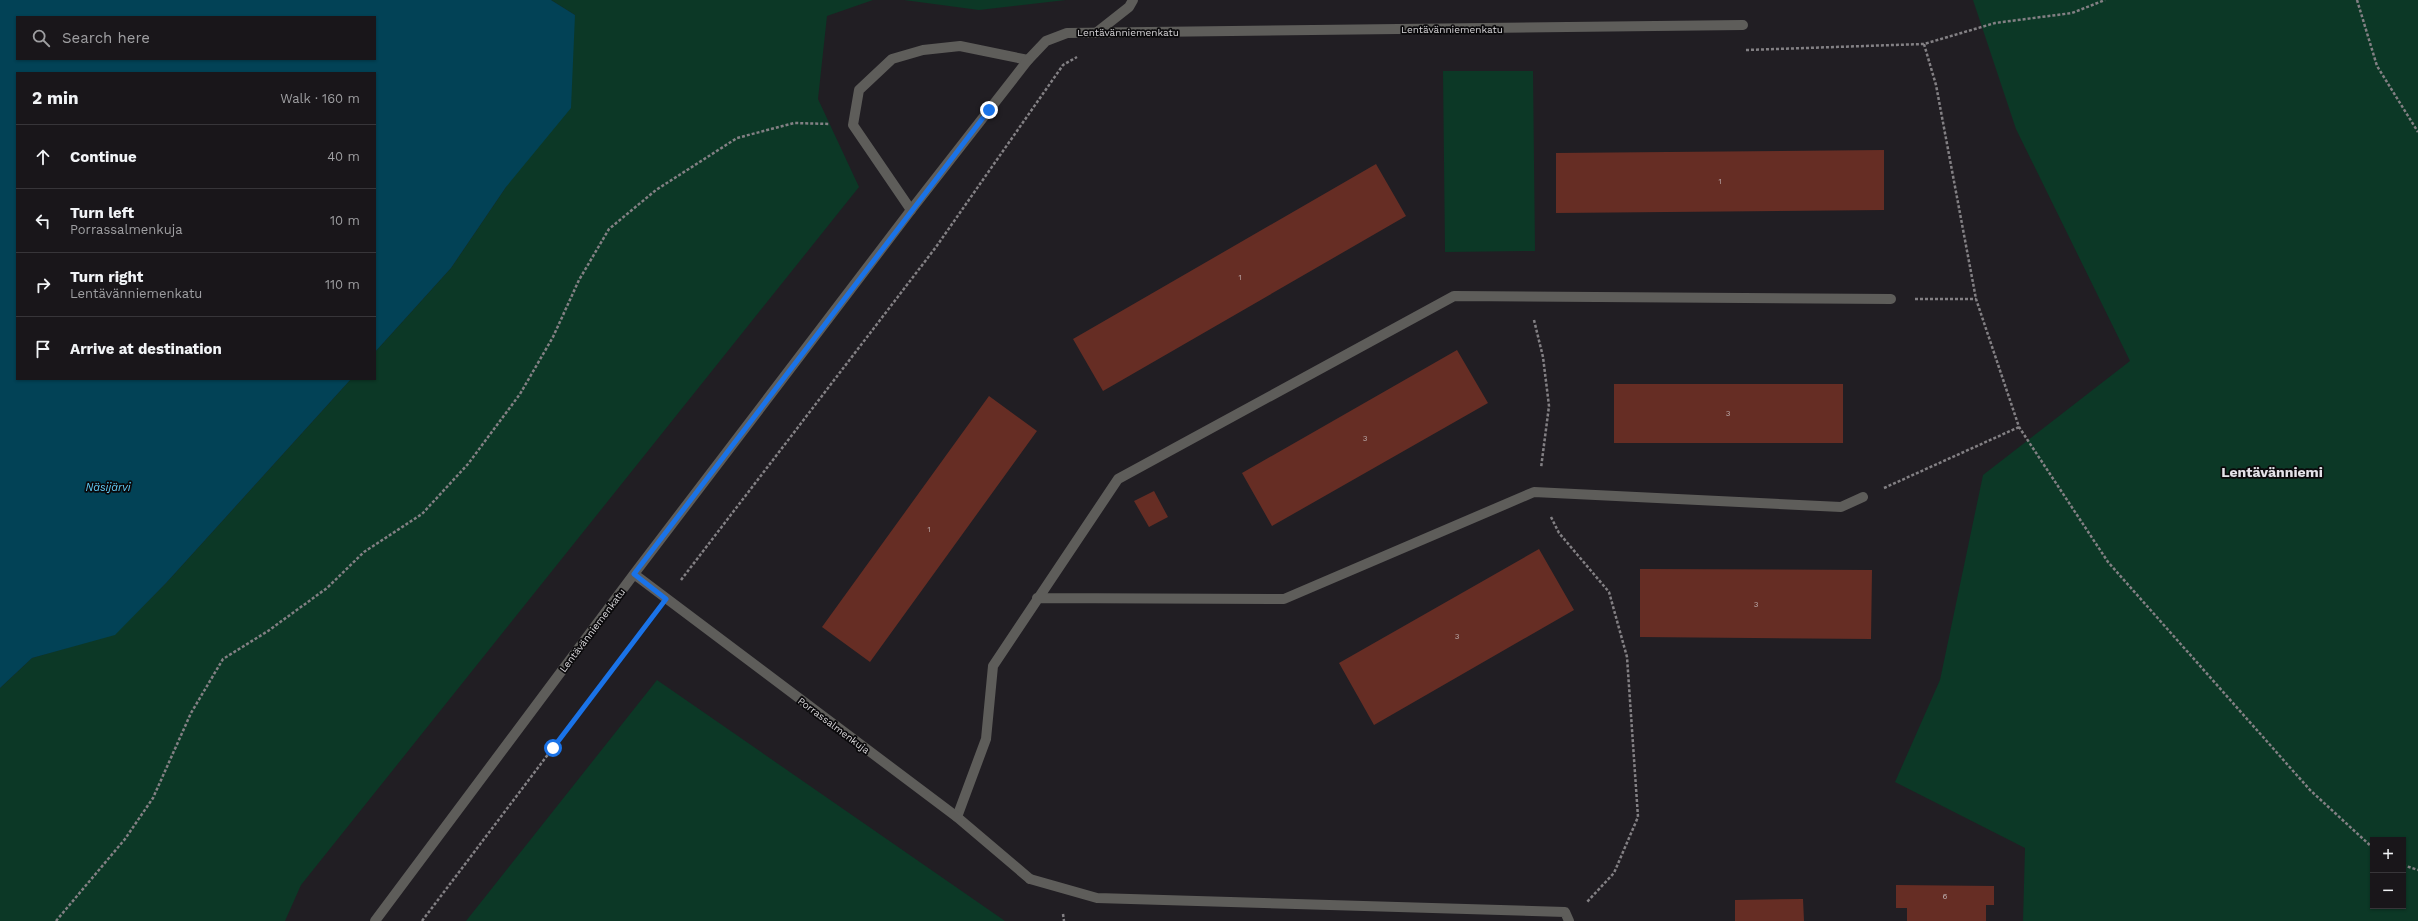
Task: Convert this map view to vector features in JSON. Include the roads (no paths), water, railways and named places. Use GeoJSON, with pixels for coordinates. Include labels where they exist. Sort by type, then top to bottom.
{"type":"FeatureCollection","features":[{"type":"Feature","properties":{"kind":"street"},"geometry":{"type":"LineString","coordinates":[[1096,32],[1128,7],[1133,0]]}},
{"type":"Feature","properties":{"kind":"street","name":"Lentävänniemenkatu"},"geometry":{"type":"LineString","coordinates":[[375,921],[634,574],[911,210],[1028,60],[1046,41],[1067,32],[1743,25]]}},
{"type":"Feature","properties":{"kind":"street"},"geometry":{"type":"LineString","coordinates":[[911,210],[853,126],[859,90],[892,59],[923,50],[960,46],[1028,60]]}},
{"type":"Feature","properties":{"kind":"street"},"geometry":{"type":"LineString","coordinates":[[957,817],[986,739],[993,666],[1118,479],[1454,296],[1891,298]]}},
{"type":"Feature","properties":{"kind":"street"},"geometry":{"type":"LineString","coordinates":[[1038,598],[1284,599],[1534,492],[1841,507],[1863,497]]}},
{"type":"Feature","properties":{"kind":"street","name":"Porrassalmenkuja"},"geometry":{"type":"LineString","coordinates":[[634,574],[957,817],[1030,879],[1097,898],[1565,912],[1569,921]]}},
{"type":"Feature","properties":{"kind":"water","name":"Näsijärvi"},"geometry":{"type":"Polygon","coordinates":[[[0,0],[551,0],[575,15],[571,108],[506,187],[451,268],[376,351],[376,72],[16,72],[16,380],[350,380],[167,582],[115,635],[32,658],[0,688],[0,0]]]}},
{"type":"Feature","properties":{"kind":"district","name":"Lentävänniemi"},"geometry":{"type":"Point","coordinates":[2272,472]}}]}
